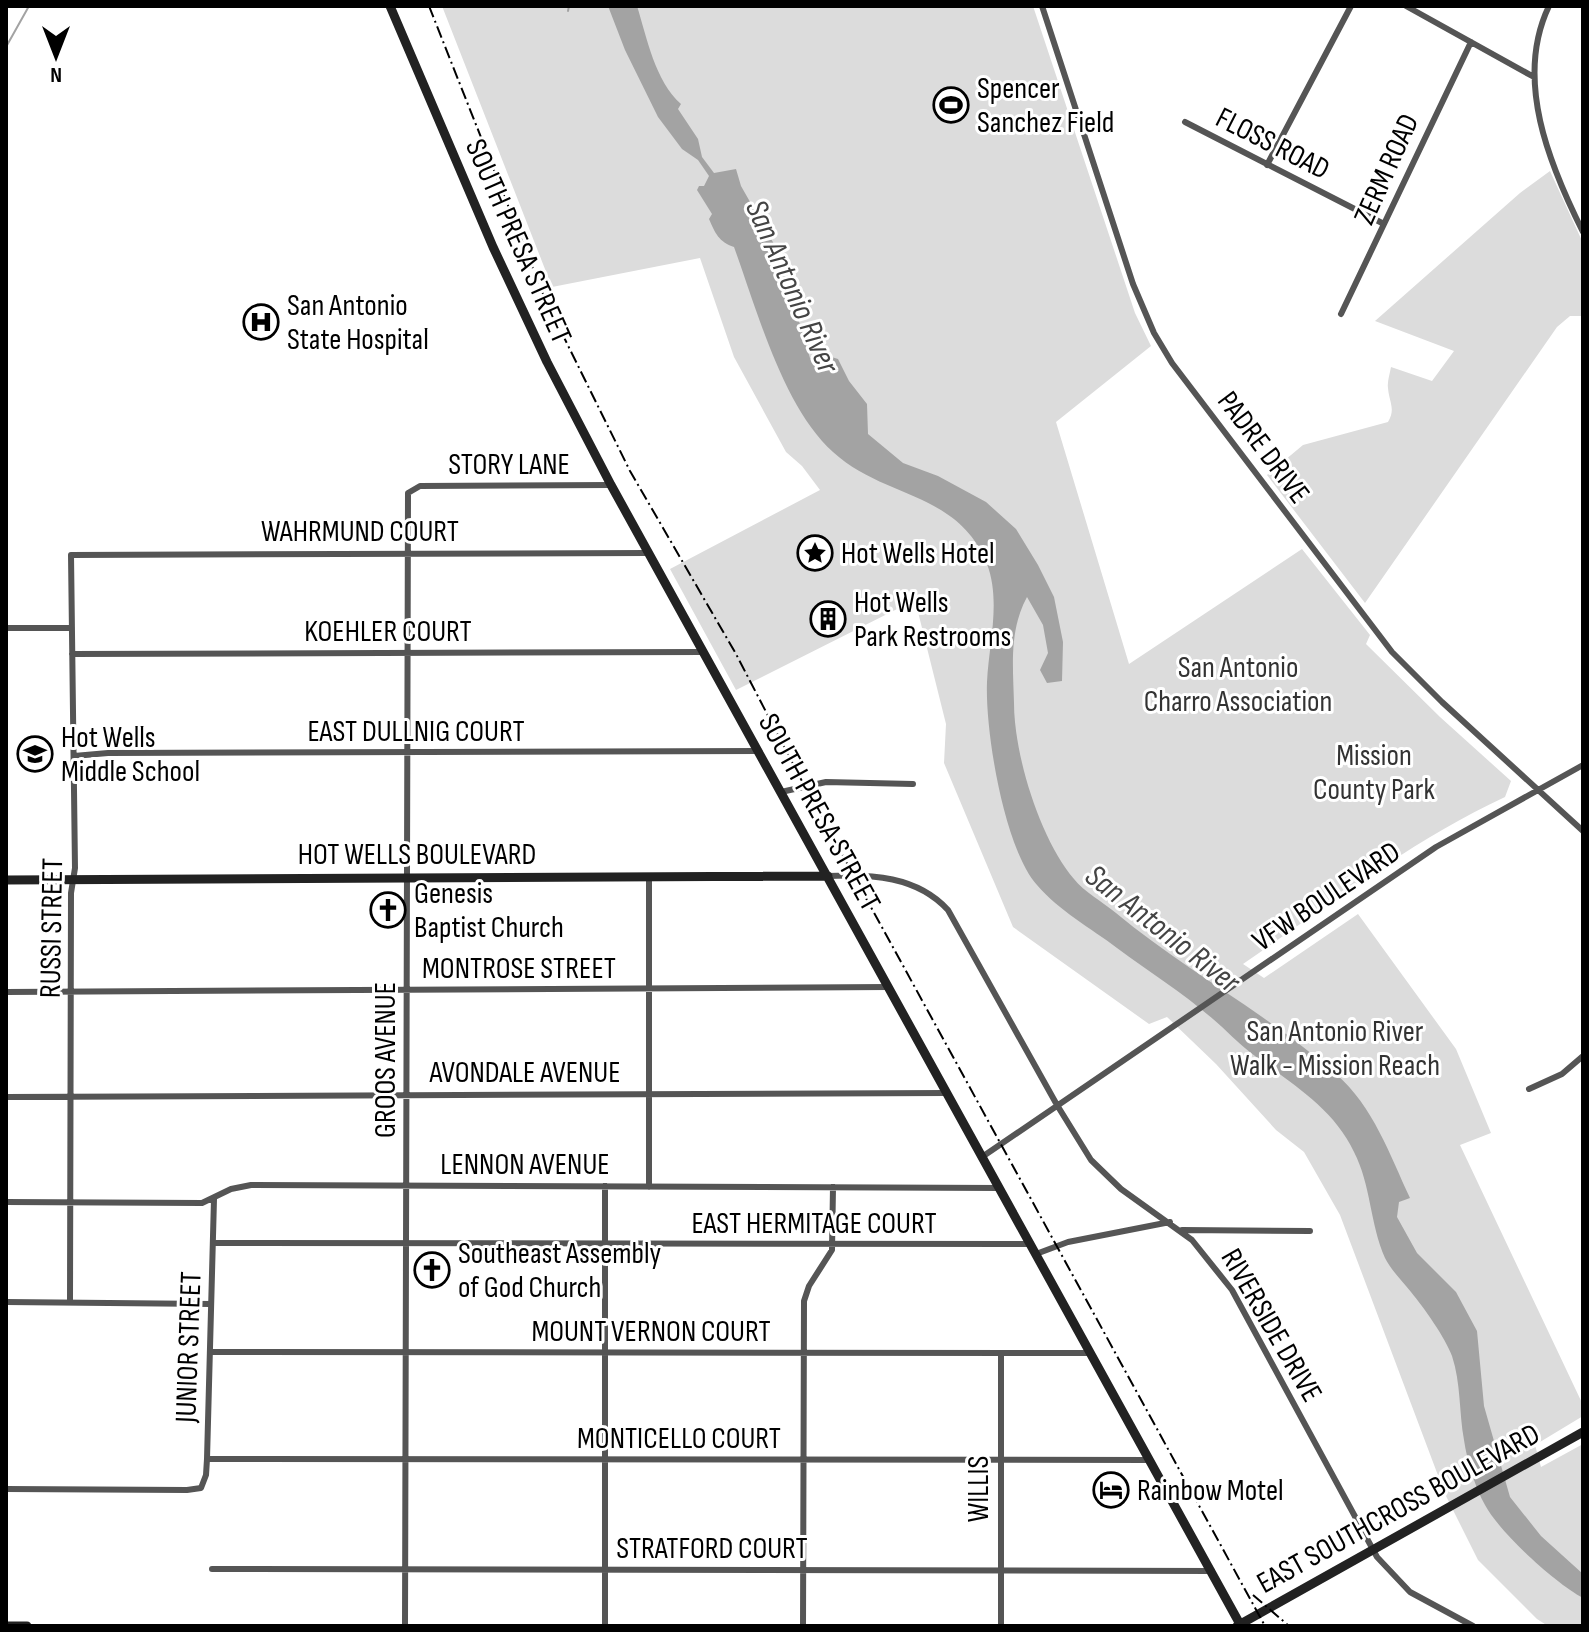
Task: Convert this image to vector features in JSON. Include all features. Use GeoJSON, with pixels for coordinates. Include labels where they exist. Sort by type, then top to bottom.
{"type":"FeatureCollection","features":[{"type":"Feature","properties":{"kind":"main road","name":"SOUTH PRESA STREET"},"geometry":{"type":"LineString","coordinates":[[390,6],[493,247],[547,362],[611,485],[1212,1571],[1239,1625]]}},
{"type":"Feature","properties":{"kind":"main road","name":"HOT WELLS BOULEVARD"},"geometry":{"type":"LineString","coordinates":[[6,880],[828,876]]}},
{"type":"Feature","properties":{"kind":"main road","name":"EAST SOUTHCROSS BOULEVARD"},"geometry":{"type":"LineString","coordinates":[[1239,1625],[1583,1432]]}},
{"type":"Feature","properties":{"kind":"main road"},"geometry":{"type":"LineString","coordinates":[[6,1626],[27,1626]]}},
{"type":"Feature","properties":{"kind":"street","name":"PADRE DRIVE"},"geometry":{"type":"LineString","coordinates":[[1042,6],[1133,284],[1167,354],[1392,652],[1583,831]]}},
{"type":"Feature","properties":{"kind":"street"},"geometry":{"type":"LineString","coordinates":[[1267,165],[1351,6]]}},
{"type":"Feature","properties":{"kind":"street"},"geometry":{"type":"LineString","coordinates":[[1406,6],[1534,77]]}},
{"type":"Feature","properties":{"kind":"street"},"geometry":{"type":"LineString","coordinates":[[1549,6],[1536,37],[1534,77],[1546,144],[1583,232]]}},
{"type":"Feature","properties":{"kind":"street","name":"ZERM ROAD"},"geometry":{"type":"LineString","coordinates":[[1341,314],[1471,42]]}},
{"type":"Feature","properties":{"kind":"street","name":"FLOSS ROAD"},"geometry":{"type":"LineString","coordinates":[[1185,122],[1384,224]]}},
{"type":"Feature","properties":{"kind":"street","name":"STORY LANE"},"geometry":{"type":"LineString","coordinates":[[408,493],[420,486],[611,485]]}},
{"type":"Feature","properties":{"kind":"street","name":"GROOS AVENUE"},"geometry":{"type":"LineString","coordinates":[[405,1626],[408,493]]}},
{"type":"Feature","properties":{"kind":"street","name":"WAHRMUND COURT"},"geometry":{"type":"LineString","coordinates":[[71,555],[648,553]]}},
{"type":"Feature","properties":{"kind":"street","name":"RUSSI STREET"},"geometry":{"type":"LineString","coordinates":[[70,1302],[74,756],[71,555]]}},
{"type":"Feature","properties":{"kind":"street"},"geometry":{"type":"LineString","coordinates":[[6,628],[71,628]]}},
{"type":"Feature","properties":{"kind":"street","name":"KOEHLER COURT"},"geometry":{"type":"LineString","coordinates":[[72,654],[704,652]]}},
{"type":"Feature","properties":{"kind":"street","name":"EAST DULLNIG COURT"},"geometry":{"type":"LineString","coordinates":[[74,756],[124,753],[759,751]]}},
{"type":"Feature","properties":{"kind":"street","name":"VFW BOULEVARD"},"geometry":{"type":"LineString","coordinates":[[982,1157],[1455,835],[1583,765]]}},
{"type":"Feature","properties":{"kind":"street"},"geometry":{"type":"LineString","coordinates":[[781,792],[826,782],[913,784]]}},
{"type":"Feature","properties":{"kind":"street","name":"RIVERSIDE DRIVE"},"geometry":{"type":"LineString","coordinates":[[828,876],[890,879],[923,889],[944,905],[958,923],[1057,1105],[1099,1170],[1181,1230],[1202,1249],[1232,1290],[1377,1557],[1410,1592],[1473,1626]]}},
{"type":"Feature","properties":{"kind":"street"},"geometry":{"type":"LineString","coordinates":[[649,877],[649,1187]]}},
{"type":"Feature","properties":{"kind":"street","name":"MONTROSE STREET"},"geometry":{"type":"LineString","coordinates":[[6,992],[889,987]]}},
{"type":"Feature","properties":{"kind":"street"},"geometry":{"type":"LineString","coordinates":[[1529,1089],[1562,1074],[1583,1056]]}},
{"type":"Feature","properties":{"kind":"street","name":"AVONDALE AVENUE"},"geometry":{"type":"LineString","coordinates":[[6,1097],[947,1093]]}},
{"type":"Feature","properties":{"kind":"street","name":"LENNON AVENUE"},"geometry":{"type":"LineString","coordinates":[[6,1202],[202,1203],[244,1186],[1000,1188]]}},
{"type":"Feature","properties":{"kind":"street"},"geometry":{"type":"LineString","coordinates":[[605,1186],[605,1626]]}},
{"type":"Feature","properties":{"kind":"street"},"geometry":{"type":"LineString","coordinates":[[803,1626],[802,1353],[805,1293],[829,1257],[833,1187]]}},
{"type":"Feature","properties":{"kind":"street","name":"JUNIOR STREET"},"geometry":{"type":"LineString","coordinates":[[6,1489],[201,1488],[207,1459],[214,1199]]}},
{"type":"Feature","properties":{"kind":"street"},"geometry":{"type":"LineString","coordinates":[[1036,1254],[1068,1242],[1170,1222]]}},
{"type":"Feature","properties":{"kind":"street"},"geometry":{"type":"LineString","coordinates":[[1181,1230],[1310,1231]]}},
{"type":"Feature","properties":{"kind":"street","name":"EAST HERMITAGE COURT"},"geometry":{"type":"LineString","coordinates":[[213,1243],[1031,1244]]}},
{"type":"Feature","properties":{"kind":"street"},"geometry":{"type":"LineString","coordinates":[[6,1302],[211,1304]]}},
{"type":"Feature","properties":{"kind":"street","name":"MOUNT VERNON COURT"},"geometry":{"type":"LineString","coordinates":[[210,1352],[1091,1353]]}},
{"type":"Feature","properties":{"kind":"street","name":"WILLIS"},"geometry":{"type":"LineString","coordinates":[[1001,1353],[1001,1626]]}},
{"type":"Feature","properties":{"kind":"street","name":"MONTICELLO COURT"},"geometry":{"type":"LineString","coordinates":[[207,1459],[1150,1460]]}},
{"type":"Feature","properties":{"kind":"street","name":"STRATFORD COURT"},"geometry":{"type":"LineString","coordinates":[[212,1569],[1212,1571]]}},
{"type":"Feature","properties":{"kind":"green space"},"geometry":{"type":"Polygon","coordinates":[[[442,6],[1033,6],[1135,313],[1151,346],[1056,422],[1129,664],[1302,549],[1370,635],[1366,644],[1511,781],[1505,797],[1404,853],[1243,964],[1264,978],[1358,914],[1456,1049],[1491,1133],[1460,1145],[1583,1405],[1583,1416],[1535,1445],[1541,1467],[1583,1444],[1583,1626],[1548,1626],[1537,1619],[1478,1560],[1445,1494],[1340,1215],[1304,1152],[1276,1130],[1216,1064],[1167,1017],[1149,1024],[1013,927],[944,763],[946,724],[915,600],[736,690],[670,569],[820,490],[802,466],[786,452],[734,357],[700,258],[552,287],[442,6]]]}},
{"type":"Feature","properties":{"kind":"green space"},"geometry":{"type":"Polygon","coordinates":[[[1550,171],[1583,243],[1583,316],[1570,316],[1557,327],[1365,603],[1267,475],[1303,445],[1388,422],[1392,409],[1388,386],[1391,367],[1432,381],[1454,351],[1375,321],[1520,193],[1550,171]]]}},
{"type":"Feature","properties":{"kind":"shaded area"},"geometry":{"type":"Polygon","coordinates":[[[608,6],[637,6],[658,71],[681,104],[678,109],[698,139],[702,157],[714,173],[736,169],[741,186],[778,251],[810,358],[825,355],[838,359],[849,381],[867,404],[868,434],[903,463],[938,476],[986,502],[1016,529],[1054,597],[1063,642],[1062,681],[1047,683],[1040,670],[1048,653],[1043,625],[1027,597],[1017,622],[1013,648],[1015,724],[1031,796],[1050,842],[1083,888],[1170,954],[1310,1052],[1336,1074],[1360,1101],[1379,1132],[1410,1198],[1399,1202],[1397,1217],[1417,1253],[1456,1292],[1477,1331],[1484,1406],[1510,1497],[1541,1536],[1583,1574],[1583,1598],[1529,1556],[1485,1505],[1467,1456],[1452,1356],[1434,1323],[1385,1258],[1360,1165],[1345,1136],[1309,1096],[1246,1049],[1202,1009],[1055,903],[1025,868],[1006,817],[989,729],[987,682],[994,607],[987,564],[974,540],[958,522],[918,498],[853,467],[815,433],[773,356],[734,247],[721,240],[716,233],[709,219],[712,214],[697,190],[699,186],[704,186],[709,176],[698,160],[682,149],[658,117],[625,50],[608,6]]]}},
{"type":"Feature","properties":{"kind":"waterway"},"geometry":{"type":"LineString","coordinates":[[6,47],[29,6]]}},
{"type":"Feature","properties":{"kind":"waterway"},"geometry":{"type":"LineString","coordinates":[[568,11],[569,6]]}},
{"type":"Feature","properties":{"kind":"railway"},"geometry":{"type":"LineString","coordinates":[[429,6],[545,299],[630,471],[736,654],[804,785],[1265,1626]]}},
{"type":"Feature","properties":{"kind":"railway"},"geometry":{"type":"LineString","coordinates":[[1253,1595],[1289,1626]]}},
{"type":"Feature","properties":{"kind":"place","name":"Spencer Sanchez Field"},"geometry":{"type":"Point","coordinates":[951,105]}},
{"type":"Feature","properties":{"kind":"place","name":"San Antonio State Hospital"},"geometry":{"type":"Point","coordinates":[261,322]}},
{"type":"Feature","properties":{"kind":"place","name":"Hot Wells Hotel"},"geometry":{"type":"Point","coordinates":[815,553]}},
{"type":"Feature","properties":{"kind":"place","name":"Hot Wells Park Restrooms"},"geometry":{"type":"Point","coordinates":[828,619]}},
{"type":"Feature","properties":{"kind":"place","name":"Hot Wells Middle School"},"geometry":{"type":"Point","coordinates":[35,754]}},
{"type":"Feature","properties":{"kind":"place","name":"Genesis Baptist Church"},"geometry":{"type":"Point","coordinates":[388,910]}},
{"type":"Feature","properties":{"kind":"place","name":"Southeast Assembly of God Church"},"geometry":{"type":"Point","coordinates":[432,1270]}},
{"type":"Feature","properties":{"kind":"place","name":"Rainbow Motel"},"geometry":{"type":"Point","coordinates":[1111,1490]}},
{"type":"Feature","properties":{"kind":"water label","name":"San Antonio River"},"geometry":{"type":"Point","coordinates":[793,286]}},
{"type":"Feature","properties":{"kind":"water label","name":"San Antonio River"},"geometry":{"type":"Point","coordinates":[1163,928]}},
{"type":"Feature","properties":{"kind":"park label","name":"San Antonio Charro Association"},"geometry":{"type":"Point","coordinates":[1238,684]}},
{"type":"Feature","properties":{"kind":"park label","name":"Mission County Park"},"geometry":{"type":"Point","coordinates":[1374,772]}},
{"type":"Feature","properties":{"kind":"park label","name":"San Antonio River Walk - Mission Reach"},"geometry":{"type":"Point","coordinates":[1335,1048]}}]}
